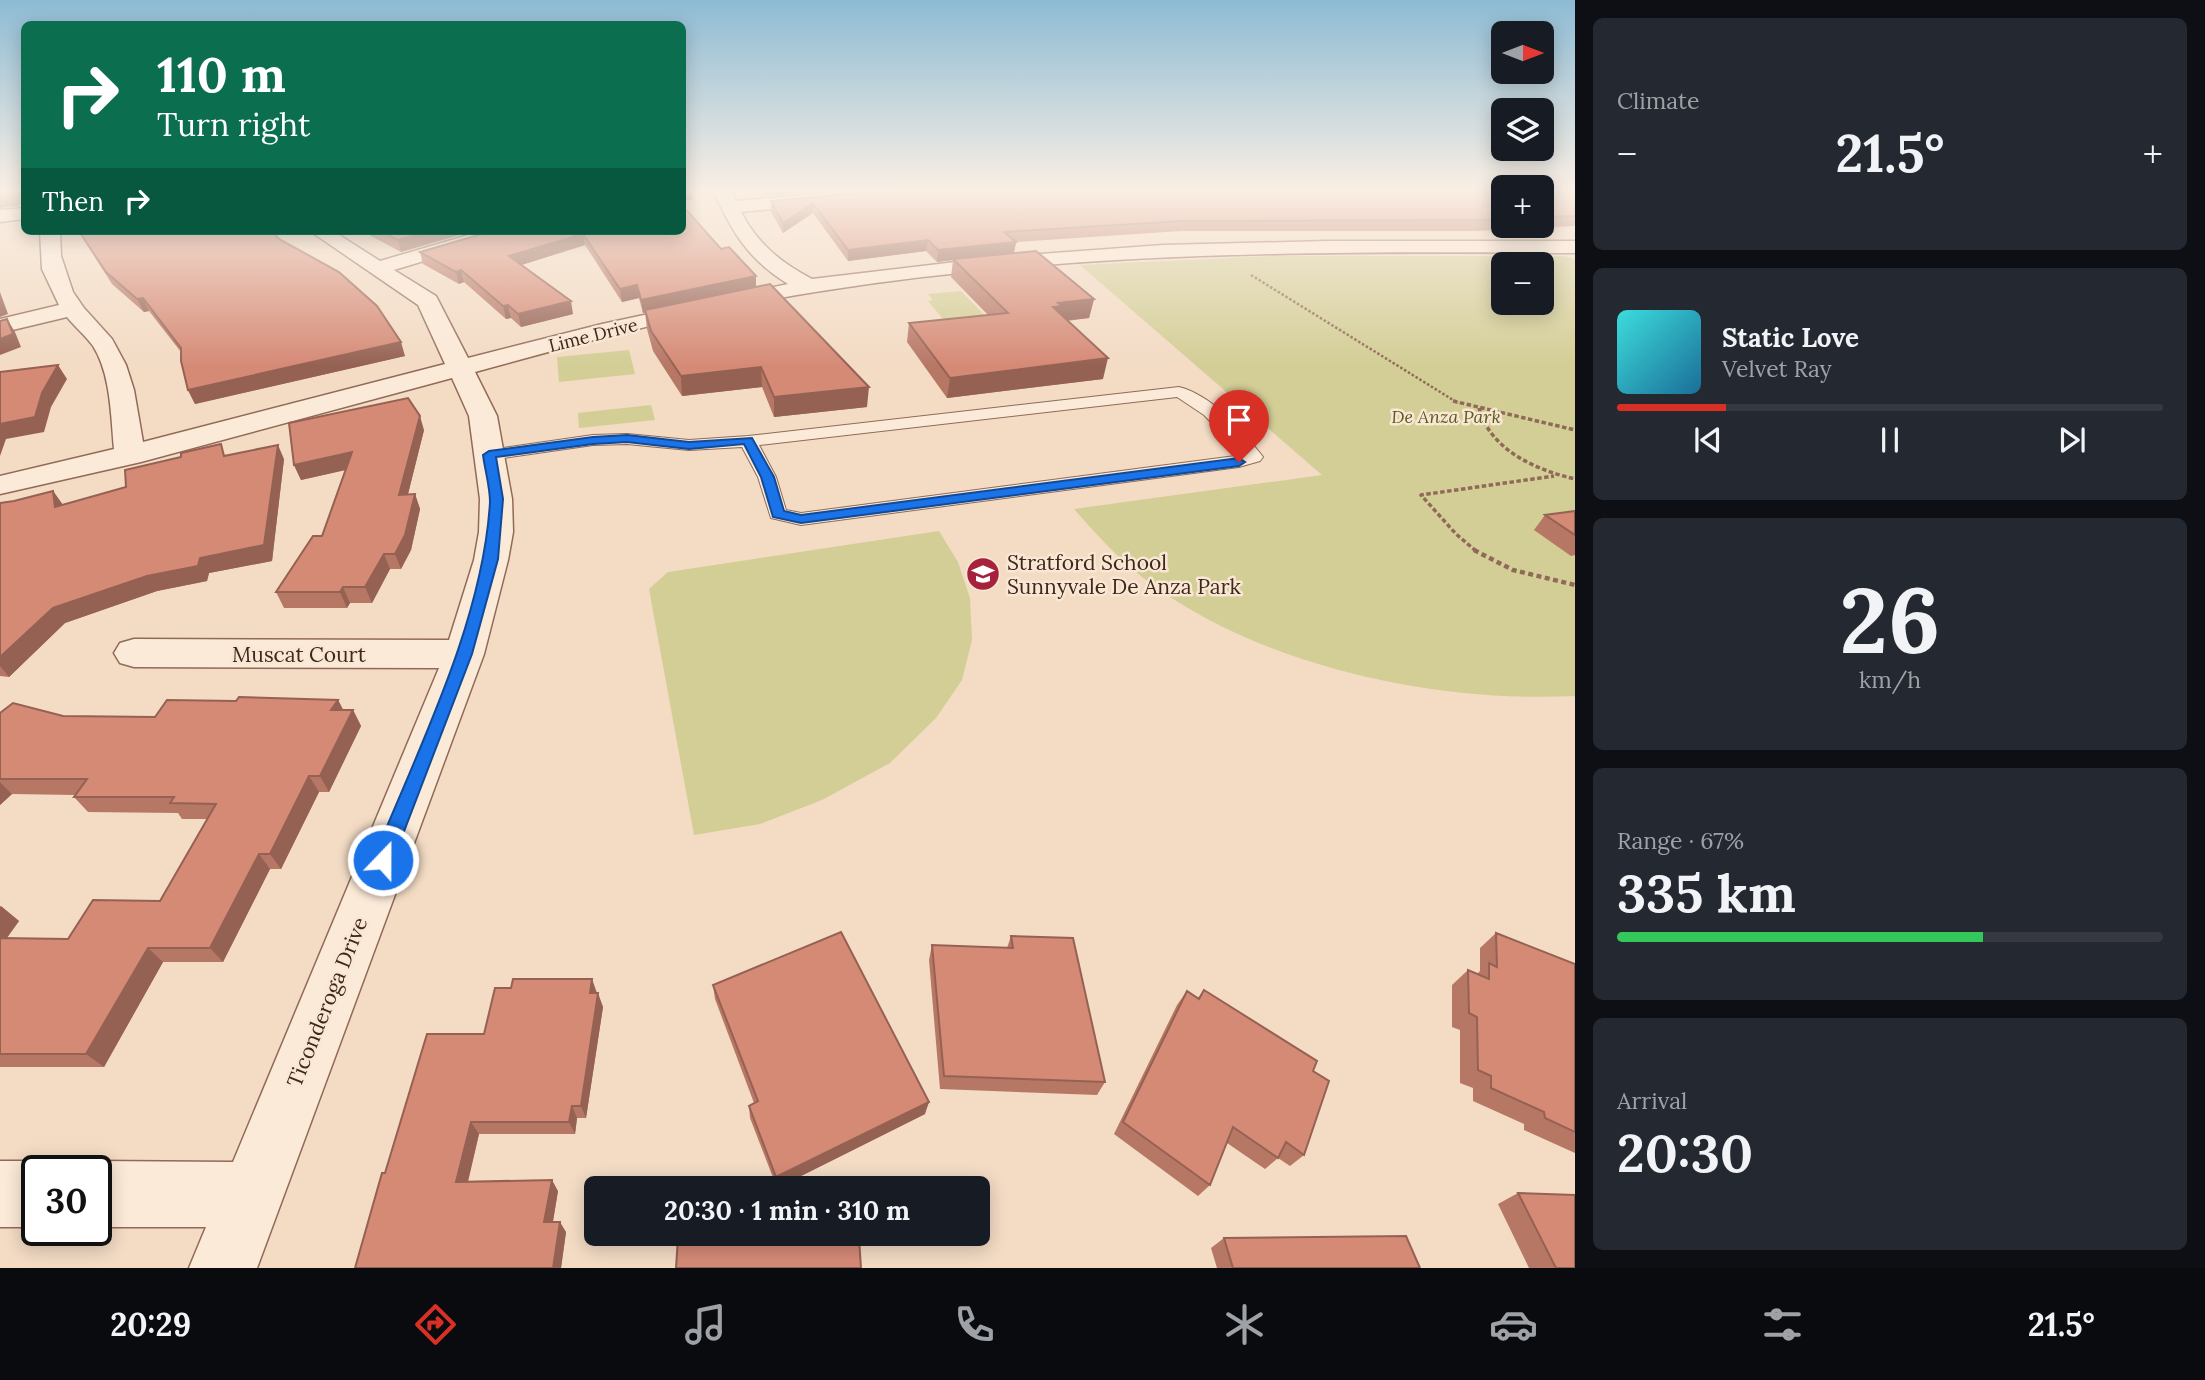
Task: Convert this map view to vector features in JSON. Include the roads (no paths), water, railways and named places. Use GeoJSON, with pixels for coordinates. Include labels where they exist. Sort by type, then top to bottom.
{"type":"FeatureCollection","features":[{"type":"Feature","properties":{"kind":"street"},"geometry":{"type":"LineString","coordinates":[[50,248],[54,276],[71,309],[107,348],[120,382],[130,456]]}},
{"type":"Feature","properties":{"kind":"street","name":"Ticonderoga Drive"},"geometry":{"type":"LineString","coordinates":[[223,1268],[464,654],[491,559],[495,531],[496,499],[483,416],[428,301],[347,248]]}},
{"type":"Feature","properties":{"kind":"street"},"geometry":{"type":"LineString","coordinates":[[378,268],[445,248]]}},
{"type":"Feature","properties":{"kind":"street"},"geometry":{"type":"LineString","coordinates":[[756,248],[784,273],[808,286]]}},
{"type":"Feature","properties":{"kind":"street","name":"Lime Drive"},"geometry":{"type":"LineString","coordinates":[[0,485],[130,456],[571,339],[808,286],[1070,255],[1207,248]]}},
{"type":"Feature","properties":{"kind":"street"},"geometry":{"type":"LineString","coordinates":[[0,326],[71,309]]}},
{"type":"Feature","properties":{"kind":"street","name":"Muscat Court"},"geometry":{"type":"LineString","coordinates":[[134,653],[464,654]]}},
{"type":"Feature","properties":{"kind":"street"},"geometry":{"type":"LineString","coordinates":[[0,1194],[21,1194]]}},
{"type":"Feature","properties":{"kind":"street"},"geometry":{"type":"LineString","coordinates":[[112,1194],[251,1195]]}},
{"type":"Feature","properties":{"kind":"lane"},"geometry":{"type":"LineString","coordinates":[[489,455],[593,440],[627,439],[689,446],[1179,392],[1191,397],[1244,443],[1254,457],[1239,462],[801,519],[778,514],[767,477],[748,440]]}},
{"type":"Feature","properties":{"kind":"place","name":"Stratford School Sunnyvale De Anza Park"},"geometry":{"type":"Point","coordinates":[983,574]}},
{"type":"Feature","properties":{"kind":"park label","name":"De Anza Park"},"geometry":{"type":"Point","coordinates":[1446,416]}}]}
